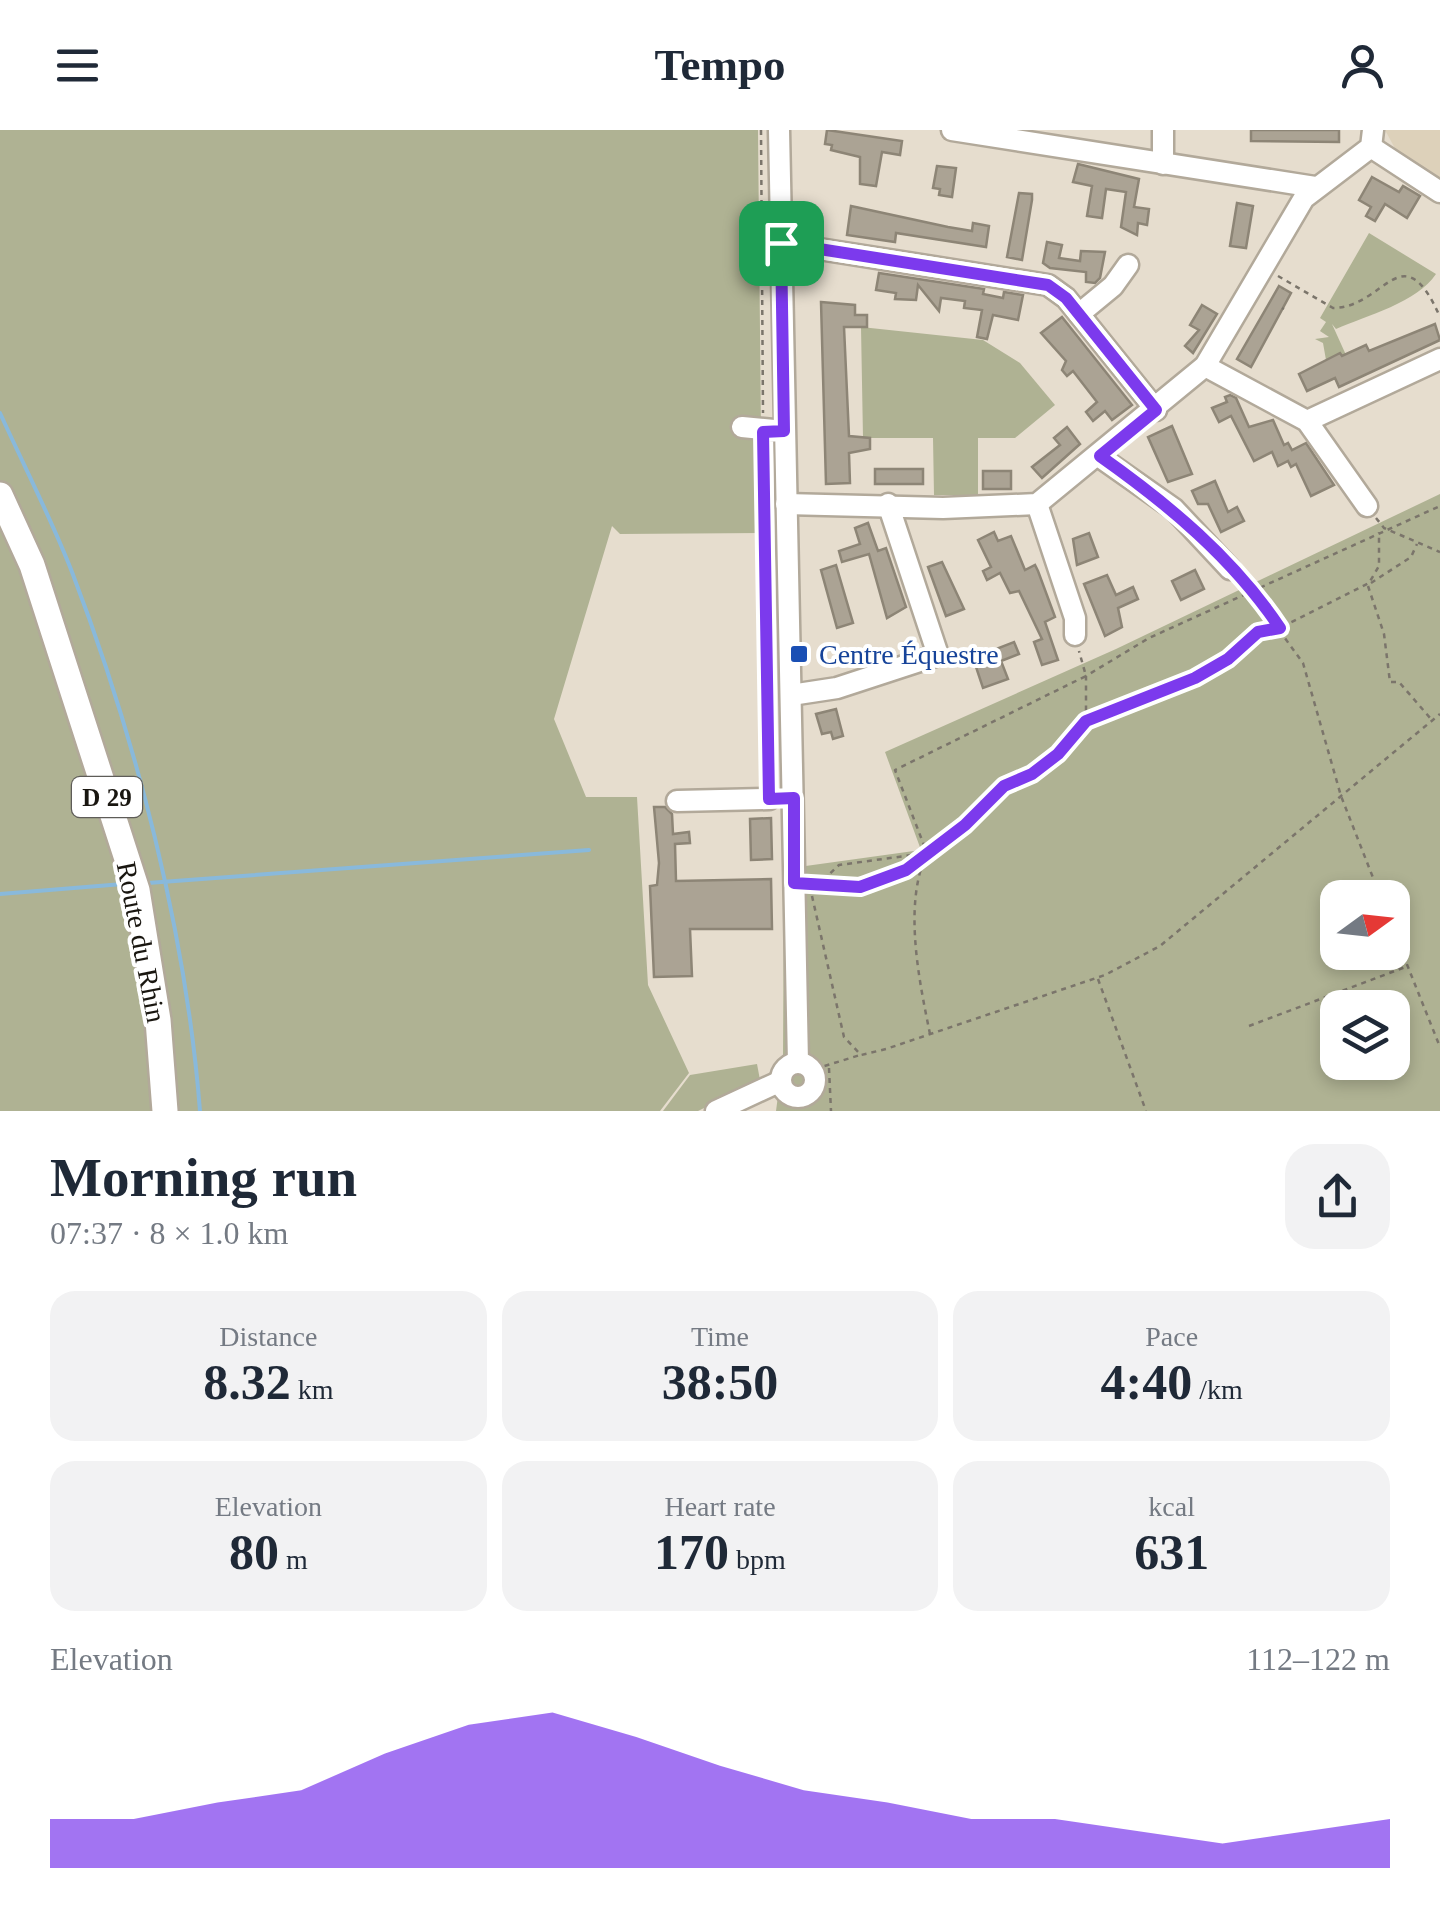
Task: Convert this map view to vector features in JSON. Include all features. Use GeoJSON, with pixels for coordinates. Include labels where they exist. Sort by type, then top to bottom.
{"type":"FeatureCollection","features":[{"type":"Feature","properties":{"kind":"main road","name":"Route du Rhin"},"geometry":{"type":"LineString","coordinates":[[0,495],[32,565],[138,890],[158,1020],[165,1111]]}},
{"type":"Feature","properties":{"kind":"street"},"geometry":{"type":"LineString","coordinates":[[779,130],[781,243],[774,431],[786,504],[791,695],[814,1086],[799,1104],[780,1081]]}},
{"type":"Feature","properties":{"kind":"street"},"geometry":{"type":"LineString","coordinates":[[952,130],[1316,188]]}},
{"type":"Feature","properties":{"kind":"street"},"geometry":{"type":"LineString","coordinates":[[1162,164],[1163,130]]}},
{"type":"Feature","properties":{"kind":"street"},"geometry":{"type":"LineString","coordinates":[[786,504],[943,508],[1037,504],[1205,366],[1304,198],[1372,138],[1440,192]]}},
{"type":"Feature","properties":{"kind":"street"},"geometry":{"type":"LineString","coordinates":[[781,243],[1028,278],[1057,292],[1080,314],[1156,410]]}},
{"type":"Feature","properties":{"kind":"street"},"geometry":{"type":"LineString","coordinates":[[1080,314],[1113,286],[1128,265]]}},
{"type":"Feature","properties":{"kind":"street"},"geometry":{"type":"LineString","coordinates":[[1307,421],[1440,359]]}},
{"type":"Feature","properties":{"kind":"street"},"geometry":{"type":"LineString","coordinates":[[1205,366],[1307,421],[1367,506]]}},
{"type":"Feature","properties":{"kind":"street"},"geometry":{"type":"LineString","coordinates":[[742,427],[774,431]]}},
{"type":"Feature","properties":{"kind":"street"},"geometry":{"type":"LineString","coordinates":[[1100,456],[1174,509],[1230,569]]}},
{"type":"Feature","properties":{"kind":"street"},"geometry":{"type":"LineString","coordinates":[[791,695],[837,688],[938,655],[888,504]]}},
{"type":"Feature","properties":{"kind":"street"},"geometry":{"type":"LineString","coordinates":[[1037,504],[1075,618],[1075,634]]}},
{"type":"Feature","properties":{"kind":"street"},"geometry":{"type":"LineString","coordinates":[[676,801],[769,799]]}},
{"type":"Feature","properties":{"kind":"street"},"geometry":{"type":"LineString","coordinates":[[716,1111],[780,1081],[783,1071],[813,1066]]}},
{"type":"Feature","properties":{"kind":"path"},"geometry":{"type":"LineString","coordinates":[[760,130],[774,431],[769,799]]}},
{"type":"Feature","properties":{"kind":"path"},"geometry":{"type":"LineString","coordinates":[[1262,266],[1333,308],[1357,304],[1392,278],[1406,276],[1426,286],[1440,317]]}},
{"type":"Feature","properties":{"kind":"path"},"geometry":{"type":"LineString","coordinates":[[1367,506],[1382,529],[1440,552]]}},
{"type":"Feature","properties":{"kind":"path"},"geometry":{"type":"LineString","coordinates":[[930,1036],[917,924],[916,876],[927,853],[895,770],[1086,676],[1149,638],[1382,529],[1440,506]]}},
{"type":"Feature","properties":{"kind":"path"},"geometry":{"type":"LineString","coordinates":[[1382,529],[1379,566],[1369,584],[1384,634],[1390,682],[1399,682],[1432,720]]}},
{"type":"Feature","properties":{"kind":"path"},"geometry":{"type":"LineString","coordinates":[[861,1055],[844,1037],[820,918],[807,886],[860,887],[906,870],[965,825],[1004,786],[1032,774],[1058,754],[1086,721],[1195,678],[1228,659],[1258,632],[1280,628],[1369,584],[1411,557],[1417,543]]}},
{"type":"Feature","properties":{"kind":"path"},"geometry":{"type":"LineString","coordinates":[[1230,569],[1252,590],[1303,663],[1341,796],[1374,880]]}},
{"type":"Feature","properties":{"kind":"path"},"geometry":{"type":"LineString","coordinates":[[1075,634],[1086,676],[1086,721]]}},
{"type":"Feature","properties":{"kind":"path"},"geometry":{"type":"LineString","coordinates":[[830,1111],[813,1066],[930,1036],[1098,978],[1160,946],[1440,714]]}},
{"type":"Feature","properties":{"kind":"path"},"geometry":{"type":"LineString","coordinates":[[816,887],[840,864],[927,853]]}},
{"type":"Feature","properties":{"kind":"path"},"geometry":{"type":"LineString","coordinates":[[1249,1026],[1397,970]]}},
{"type":"Feature","properties":{"kind":"path"},"geometry":{"type":"LineString","coordinates":[[1410,970],[1440,1046]]}},
{"type":"Feature","properties":{"kind":"path"},"geometry":{"type":"LineString","coordinates":[[1098,978],[1146,1111]]}},
{"type":"Feature","properties":{"kind":"path"},"geometry":{"type":"LineString","coordinates":[[1431,1024],[1440,1022]]}},
{"type":"Feature","properties":{"kind":"shaded area"},"geometry":{"type":"Polygon","coordinates":[[[1385,130],[1440,130],[1440,183],[1398,154],[1385,130]]]}},
{"type":"Feature","properties":{"kind":"green space"},"geometry":{"type":"Polygon","coordinates":[[[0,130],[758,130],[762,533],[620,534],[612,526],[554,719],[586,797],[637,797],[648,985],[689,1073],[660,1111],[0,1111],[0,130]]]}},
{"type":"Feature","properties":{"kind":"green space"},"geometry":{"type":"Polygon","coordinates":[[[1369,233],[1436,274],[1417,293],[1390,307],[1336,329],[1332,324],[1346,355],[1326,360],[1323,343],[1315,339],[1329,337],[1320,331],[1326,322],[1320,318],[1369,233]]]}},
{"type":"Feature","properties":{"kind":"green space"},"geometry":{"type":"Polygon","coordinates":[[[861,327],[983,340],[1020,363],[1055,405],[1015,438],[978,438],[978,495],[934,495],[933,438],[863,438],[861,327]]]}},
{"type":"Feature","properties":{"kind":"green space"},"geometry":{"type":"Polygon","coordinates":[[[1440,494],[1440,1111],[776,1111],[783,1058],[784,869],[921,850],[885,752],[1116,649],[1440,494]]]}},
{"type":"Feature","properties":{"kind":"green space"},"geometry":{"type":"Polygon","coordinates":[[[757,1064],[760,1080],[698,1111],[663,1111],[690,1075],[757,1064]]]}},
{"type":"Feature","properties":{"kind":"building"},"geometry":{"type":"Polygon","coordinates":[[[827,130],[902,141],[900,155],[882,152],[876,186],[860,184],[860,157],[831,150],[832,145],[825,144],[827,130]]]}},
{"type":"Feature","properties":{"kind":"building"},"geometry":{"type":"Polygon","coordinates":[[[1251,130],[1339,130],[1339,142],[1251,141],[1251,130]]]}},
{"type":"Feature","properties":{"kind":"building"},"geometry":{"type":"Polygon","coordinates":[[[1078,164],[1139,179],[1134,207],[1149,209],[1147,225],[1138,223],[1137,235],[1121,227],[1126,192],[1106,189],[1102,218],[1087,216],[1092,186],[1073,182],[1078,164]]]}},
{"type":"Feature","properties":{"kind":"building"},"geometry":{"type":"Polygon","coordinates":[[[937,166],[956,168],[952,197],[939,195],[940,189],[933,188],[937,166]]]}},
{"type":"Feature","properties":{"kind":"building"},"geometry":{"type":"Polygon","coordinates":[[[1372,177],[1399,192],[1403,186],[1420,196],[1407,218],[1385,204],[1375,221],[1366,216],[1371,207],[1359,200],[1372,177]]]}},
{"type":"Feature","properties":{"kind":"building"},"geometry":{"type":"Polygon","coordinates":[[[1019,193],[1032,194],[1022,260],[1007,257],[1019,193]]]}},
{"type":"Feature","properties":{"kind":"building"},"geometry":{"type":"Polygon","coordinates":[[[1237,203],[1253,206],[1246,248],[1230,246],[1237,203]]]}},
{"type":"Feature","properties":{"kind":"building"},"geometry":{"type":"Polygon","coordinates":[[[851,206],[972,231],[973,223],[989,226],[986,247],[896,233],[895,242],[847,235],[851,206]]]}},
{"type":"Feature","properties":{"kind":"building"},"geometry":{"type":"Polygon","coordinates":[[[1047,242],[1062,245],[1059,258],[1080,261],[1081,251],[1105,252],[1100,278],[1095,283],[1086,282],[1086,272],[1050,268],[1043,263],[1047,242]]]}},
{"type":"Feature","properties":{"kind":"building"},"geometry":{"type":"Polygon","coordinates":[[[879,273],[984,289],[983,294],[1003,298],[1004,292],[1023,295],[1018,320],[993,315],[987,339],[977,337],[982,310],[964,308],[965,301],[941,298],[939,311],[918,285],[916,300],[895,299],[896,293],[876,290],[879,273]]]}},
{"type":"Feature","properties":{"kind":"building"},"geometry":{"type":"Polygon","coordinates":[[[1279,286],[1291,293],[1251,367],[1237,359],[1279,286]]]}},
{"type":"Feature","properties":{"kind":"building"},"geometry":{"type":"Polygon","coordinates":[[[821,302],[855,305],[855,315],[867,315],[867,327],[844,327],[849,436],[870,438],[870,449],[849,453],[850,483],[826,484],[821,302]]]}},
{"type":"Feature","properties":{"kind":"building"},"geometry":{"type":"Polygon","coordinates":[[[1202,305],[1217,314],[1193,353],[1185,346],[1199,330],[1190,325],[1202,305]]]}},
{"type":"Feature","properties":{"kind":"building"},"geometry":{"type":"Polygon","coordinates":[[[1062,317],[1132,405],[1112,420],[1105,411],[1093,421],[1086,412],[1097,402],[1073,371],[1067,376],[1062,370],[1066,361],[1041,333],[1062,317]]]}},
{"type":"Feature","properties":{"kind":"building"},"geometry":{"type":"Polygon","coordinates":[[[1435,324],[1440,340],[1339,387],[1335,378],[1307,391],[1299,374],[1340,353],[1342,356],[1366,345],[1369,351],[1435,324]]]}},
{"type":"Feature","properties":{"kind":"building"},"geometry":{"type":"Polygon","coordinates":[[[1225,397],[1236,398],[1249,427],[1273,420],[1284,445],[1288,443],[1292,450],[1306,443],[1334,485],[1311,496],[1296,464],[1291,467],[1288,461],[1278,466],[1272,452],[1254,461],[1231,416],[1219,422],[1212,408],[1227,402],[1225,397]]]}},
{"type":"Feature","properties":{"kind":"building"},"geometry":{"type":"Polygon","coordinates":[[[1172,426],[1192,474],[1168,482],[1148,437],[1172,426]]]}},
{"type":"Feature","properties":{"kind":"building"},"geometry":{"type":"Polygon","coordinates":[[[1067,427],[1080,444],[1042,478],[1032,467],[1060,445],[1054,438],[1067,427]]]}},
{"type":"Feature","properties":{"kind":"building"},"geometry":{"type":"Polygon","coordinates":[[[875,469],[923,469],[923,484],[875,484],[875,469]]]}},
{"type":"Feature","properties":{"kind":"building"},"geometry":{"type":"Polygon","coordinates":[[[983,471],[1011,471],[1011,489],[983,489],[983,471]]]}},
{"type":"Feature","properties":{"kind":"building"},"geometry":{"type":"Polygon","coordinates":[[[1215,481],[1228,512],[1237,507],[1244,521],[1221,532],[1208,504],[1198,504],[1192,491],[1215,481]]]}},
{"type":"Feature","properties":{"kind":"building"},"geometry":{"type":"Polygon","coordinates":[[[868,523],[878,551],[886,548],[906,607],[887,618],[869,554],[842,562],[839,551],[860,544],[855,528],[868,523]]]}},
{"type":"Feature","properties":{"kind":"building"},"geometry":{"type":"Polygon","coordinates":[[[994,532],[998,541],[1011,536],[1025,570],[1035,565],[1055,617],[1045,622],[1058,660],[1042,665],[1034,642],[1042,639],[1019,591],[1010,593],[1000,573],[987,580],[983,571],[991,567],[978,540],[994,532]]]}},
{"type":"Feature","properties":{"kind":"building"},"geometry":{"type":"Polygon","coordinates":[[[1089,533],[1098,557],[1077,565],[1073,539],[1089,533]]]}},
{"type":"Feature","properties":{"kind":"building"},"geometry":{"type":"Polygon","coordinates":[[[942,562],[964,609],[946,616],[928,567],[942,562]]]}},
{"type":"Feature","properties":{"kind":"building"},"geometry":{"type":"Polygon","coordinates":[[[836,565],[853,623],[837,628],[821,570],[836,565]]]}},
{"type":"Feature","properties":{"kind":"building"},"geometry":{"type":"Polygon","coordinates":[[[1195,570],[1204,589],[1181,600],[1172,581],[1195,570]]]}},
{"type":"Feature","properties":{"kind":"building"},"geometry":{"type":"Polygon","coordinates":[[[1107,575],[1116,595],[1133,587],[1138,599],[1118,608],[1122,627],[1105,636],[1084,584],[1107,575]]]}},
{"type":"Feature","properties":{"kind":"building"},"geometry":{"type":"Polygon","coordinates":[[[1014,642],[1019,654],[1001,661],[1008,679],[983,688],[973,658],[1014,642]]]}},
{"type":"Feature","properties":{"kind":"building"},"geometry":{"type":"Polygon","coordinates":[[[836,709],[843,736],[833,739],[831,732],[822,734],[816,714],[836,709]]]}},
{"type":"Feature","properties":{"kind":"building"},"geometry":{"type":"Polygon","coordinates":[[[654,807],[665,807],[672,814],[673,834],[689,832],[690,843],[675,844],[676,881],[771,879],[772,929],[690,929],[692,976],[654,977],[650,886],[657,885],[659,863],[654,807]]]}},
{"type":"Feature","properties":{"kind":"building"},"geometry":{"type":"Polygon","coordinates":[[[771,818],[772,859],[751,860],[750,819],[771,818]]]}},
{"type":"Feature","properties":{"kind":"waterway"},"geometry":{"type":"LineString","coordinates":[[0,413],[72,572],[137,769],[183,975],[200,1111]]}},
{"type":"Feature","properties":{"kind":"waterway"},"geometry":{"type":"LineString","coordinates":[[148,883],[589,850]]}},
{"type":"Feature","properties":{"kind":"waterway"},"geometry":{"type":"LineString","coordinates":[[0,894],[123,884]]}},
{"type":"Feature","properties":{"kind":"place","name":"Centre Équestre"},"geometry":{"type":"Point","coordinates":[799,654]}},
{"type":"Feature","properties":{"kind":"route"},"geometry":{"type":"LineString","coordinates":[[781,243],[1028,278],[1048,285],[1066,298],[1156,410],[1100,456],[1174,509],[1252,590],[1280,628],[1258,632],[1228,659],[1195,678],[1086,721],[1058,754],[1032,774],[1004,786],[965,825],[906,870],[860,887],[794,883],[794,798],[769,799],[763,432],[784,431],[781,243]]}}]}
